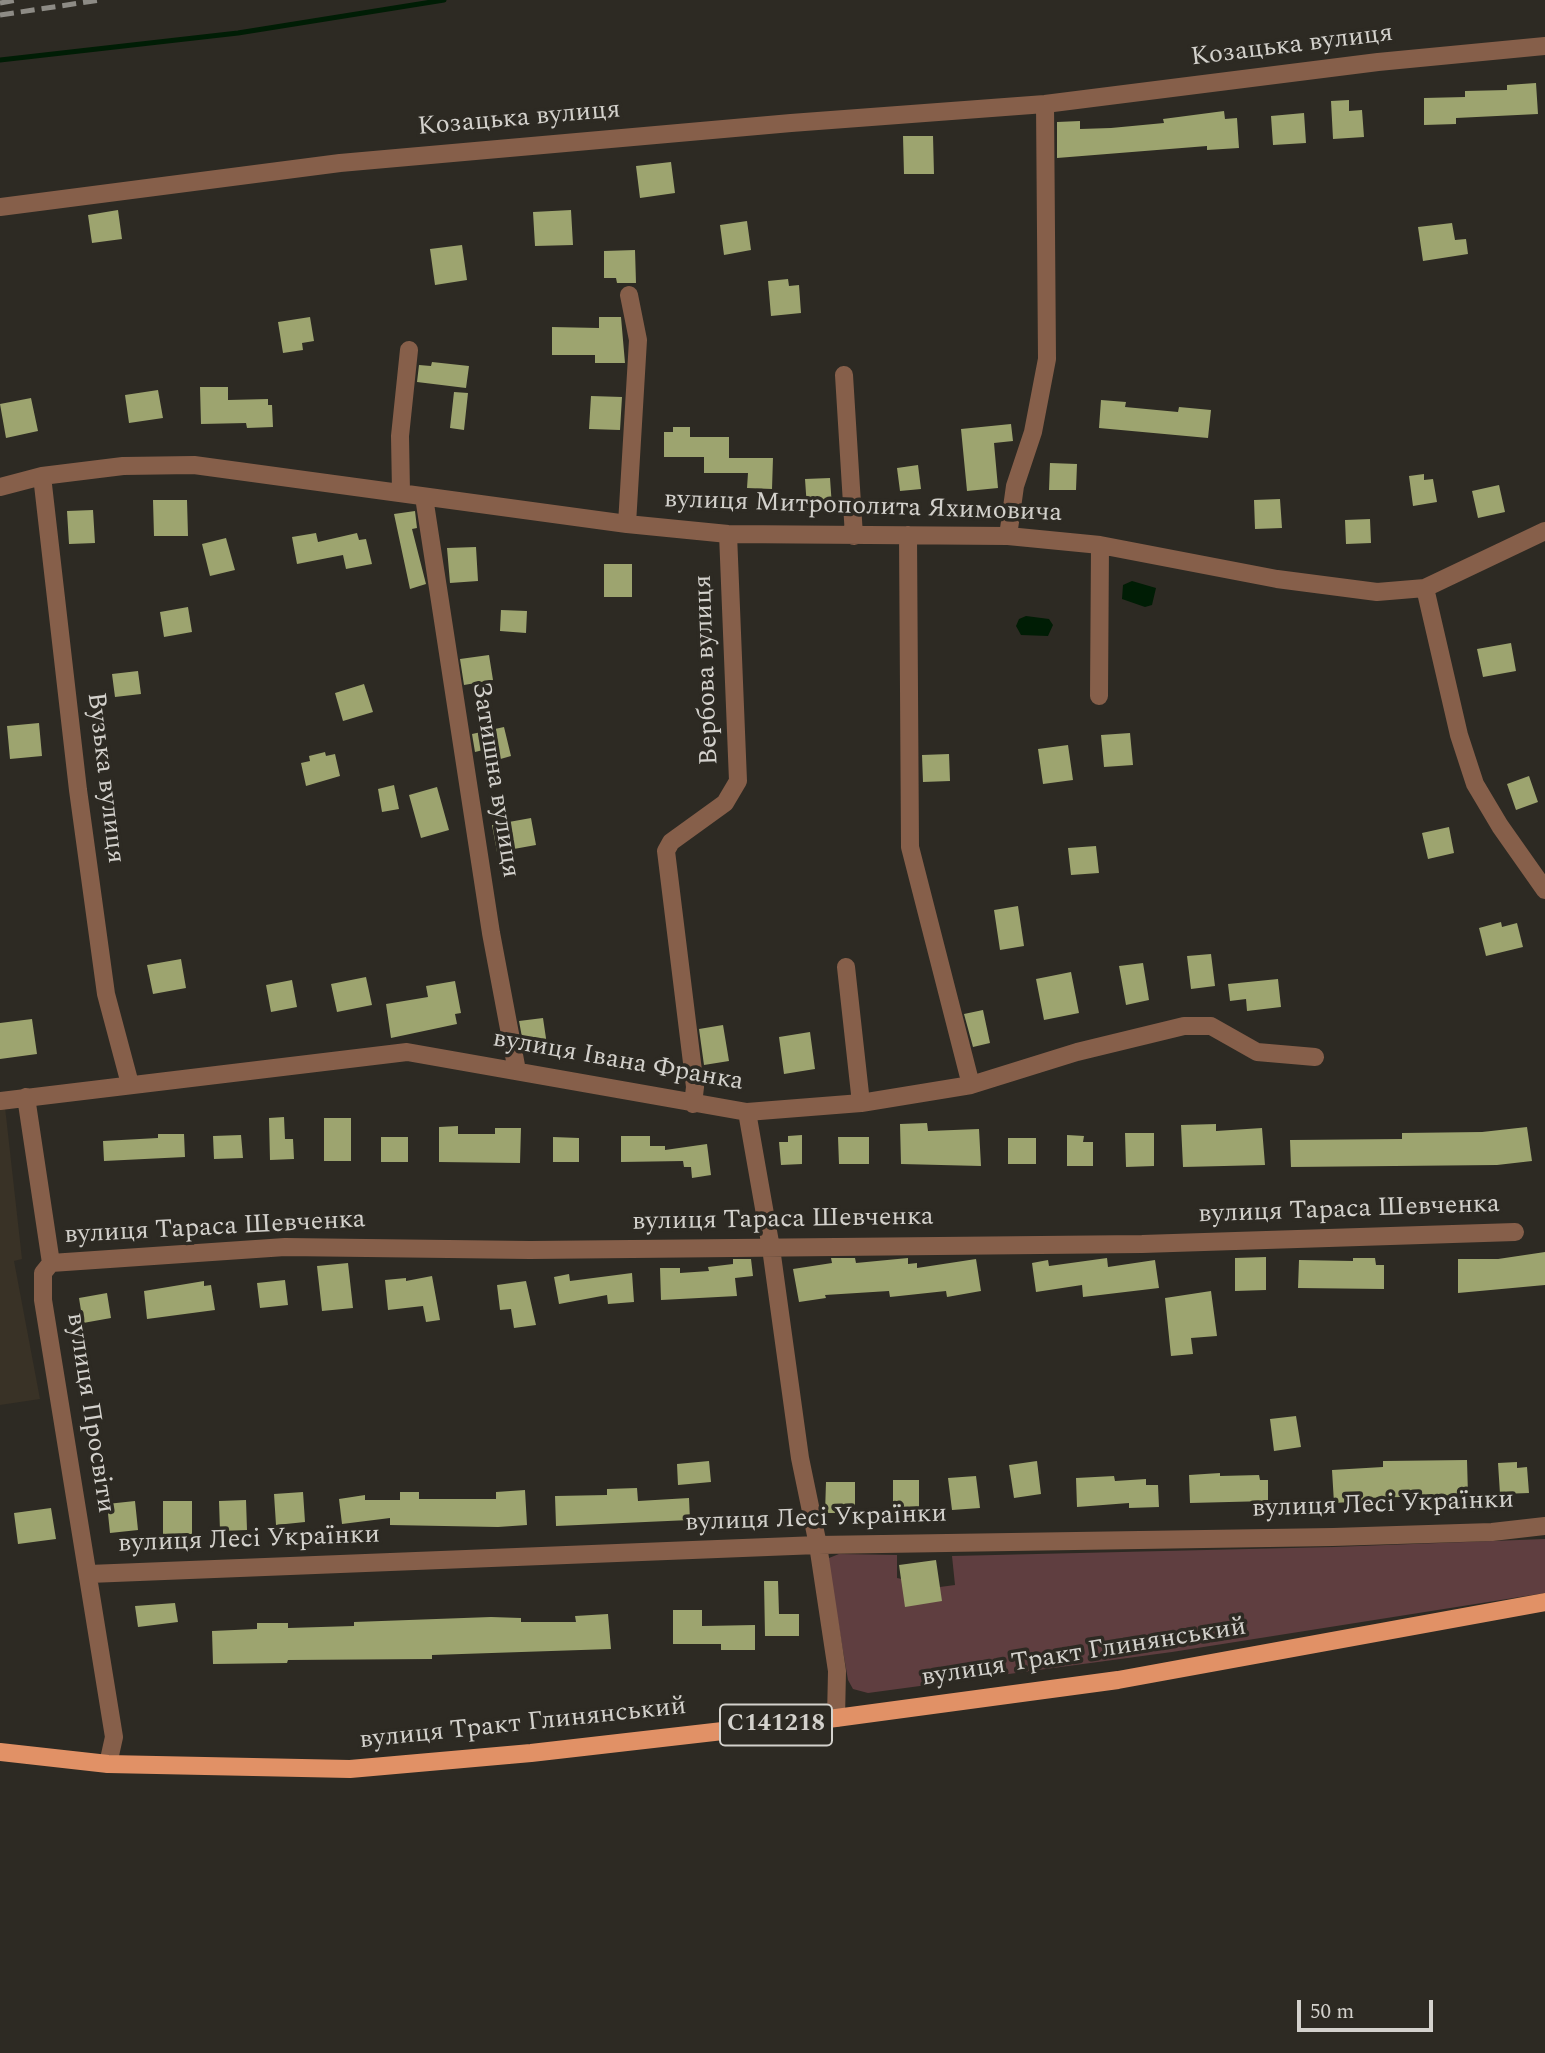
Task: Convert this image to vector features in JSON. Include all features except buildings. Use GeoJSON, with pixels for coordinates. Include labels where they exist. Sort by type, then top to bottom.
{"type":"FeatureCollection","features":[{"type":"Feature","properties":{"kind":"main road","name":"вулиця Тракт Глинянський"},"geometry":{"type":"LineString","coordinates":[[0,1752],[108,1764],[350,1769],[531,1753],[836,1718],[1118,1680],[1545,1602]]}},
{"type":"Feature","properties":{"kind":"street","name":"Козацька вулиця"},"geometry":{"type":"LineString","coordinates":[[0,207],[340,163],[791,122],[1045,104],[1377,62],[1545,46]]}},
{"type":"Feature","properties":{"kind":"street"},"geometry":{"type":"LineString","coordinates":[[1008,536],[1015,486],[1043,395],[1046,359],[1045,104]]}},
{"type":"Feature","properties":{"kind":"street"},"geometry":{"type":"LineString","coordinates":[[627,523],[638,340],[629,295]]}},
{"type":"Feature","properties":{"kind":"street"},"geometry":{"type":"LineString","coordinates":[[401,492],[400,436],[409,350]]}},
{"type":"Feature","properties":{"kind":"street"},"geometry":{"type":"LineString","coordinates":[[844,375],[854,536]]}},
{"type":"Feature","properties":{"kind":"street","name":"вулиця Митрополита Яхимовича"},"geometry":{"type":"LineString","coordinates":[[0,487],[42,476],[123,466],[194,465],[727,534],[1008,536],[1100,545],[1277,579],[1377,592],[1425,588],[1545,531]]}},
{"type":"Feature","properties":{"kind":"street","name":"Вузька вулиця"},"geometry":{"type":"LineString","coordinates":[[42,476],[78,790],[106,994],[130,1084]]}},
{"type":"Feature","properties":{"kind":"street","name":"Затишна вулиця"},"geometry":{"type":"LineString","coordinates":[[424,496],[491,933],[517,1071]]}},
{"type":"Feature","properties":{"kind":"street","name":"Вербова вулиця"},"geometry":{"type":"LineString","coordinates":[[693,1104],[695,1087],[666,851],[671,842],[725,803],[738,781],[727,534]]}},
{"type":"Feature","properties":{"kind":"street"},"geometry":{"type":"LineString","coordinates":[[908,535],[909,847],[971,1086]]}},
{"type":"Feature","properties":{"kind":"street"},"geometry":{"type":"LineString","coordinates":[[1099,696],[1100,545]]}},
{"type":"Feature","properties":{"kind":"street"},"geometry":{"type":"LineString","coordinates":[[1425,588],[1459,736],[1475,784],[1500,826],[1545,890]]}},
{"type":"Feature","properties":{"kind":"street"},"geometry":{"type":"LineString","coordinates":[[846,967],[861,1103]]}},
{"type":"Feature","properties":{"kind":"street","name":"вулиця Івана Франка"},"geometry":{"type":"LineString","coordinates":[[26,1097],[407,1052],[747,1112],[861,1103],[971,1086],[1077,1052],[1184,1026],[1211,1026],[1257,1052],[1315,1057]]}},
{"type":"Feature","properties":{"kind":"street"},"geometry":{"type":"LineString","coordinates":[[0,1101],[26,1097]]}},
{"type":"Feature","properties":{"kind":"street","name":"вулиця Просвіти"},"geometry":{"type":"LineString","coordinates":[[26,1097],[51,1263],[43,1273],[43,1300],[114,1737],[108,1764]]}},
{"type":"Feature","properties":{"kind":"street"},"geometry":{"type":"LineString","coordinates":[[747,1112],[771,1248],[800,1458],[818,1545],[837,1671],[836,1718]]}},
{"type":"Feature","properties":{"kind":"street","name":"вулиця Тараса Шевченка"},"geometry":{"type":"LineString","coordinates":[[51,1263],[285,1247],[530,1250],[1142,1244],[1515,1232]]}},
{"type":"Feature","properties":{"kind":"street","name":"вулиця Лесі Українки"},"geometry":{"type":"LineString","coordinates":[[89,1574],[818,1545],[1333,1537],[1492,1532],[1545,1526]]}},
{"type":"Feature","properties":{"kind":"shaded area"},"geometry":{"type":"Polygon","coordinates":[[[1132,581],[1156,588],[1152,605],[1145,607],[1122,599],[1123,585],[1132,581]]]}},
{"type":"Feature","properties":{"kind":"shaded area"},"geometry":{"type":"Polygon","coordinates":[[[1026,616],[1049,619],[1053,625],[1048,636],[1021,635],[1016,626],[1019,619],[1026,616]]]}},
{"type":"Feature","properties":{"kind":"shaded area"},"geometry":{"type":"Polygon","coordinates":[[[5,1107],[22,1259],[14,1261],[40,1399],[0,1405],[0,1108],[5,1107]]]}},
{"type":"Feature","properties":{"kind":"shaded area"},"geometry":{"type":"Polygon","coordinates":[[[1545,1539],[1545,1593],[1172,1652],[868,1693],[853,1689],[848,1680],[828,1563],[829,1558],[839,1554],[897,1555],[897,1578],[940,1587],[955,1585],[952,1556],[1545,1539]]]}},
{"type":"Feature","properties":{"kind":"waterway"},"geometry":{"type":"LineString","coordinates":[[0,60],[238,33],[444,0]]}},
{"type":"Feature","properties":{"kind":"railway"},"geometry":{"type":"LineString","coordinates":[[0,3],[17,0]]}},
{"type":"Feature","properties":{"kind":"railway"},"geometry":{"type":"LineString","coordinates":[[0,15],[100,0]]}}]}
